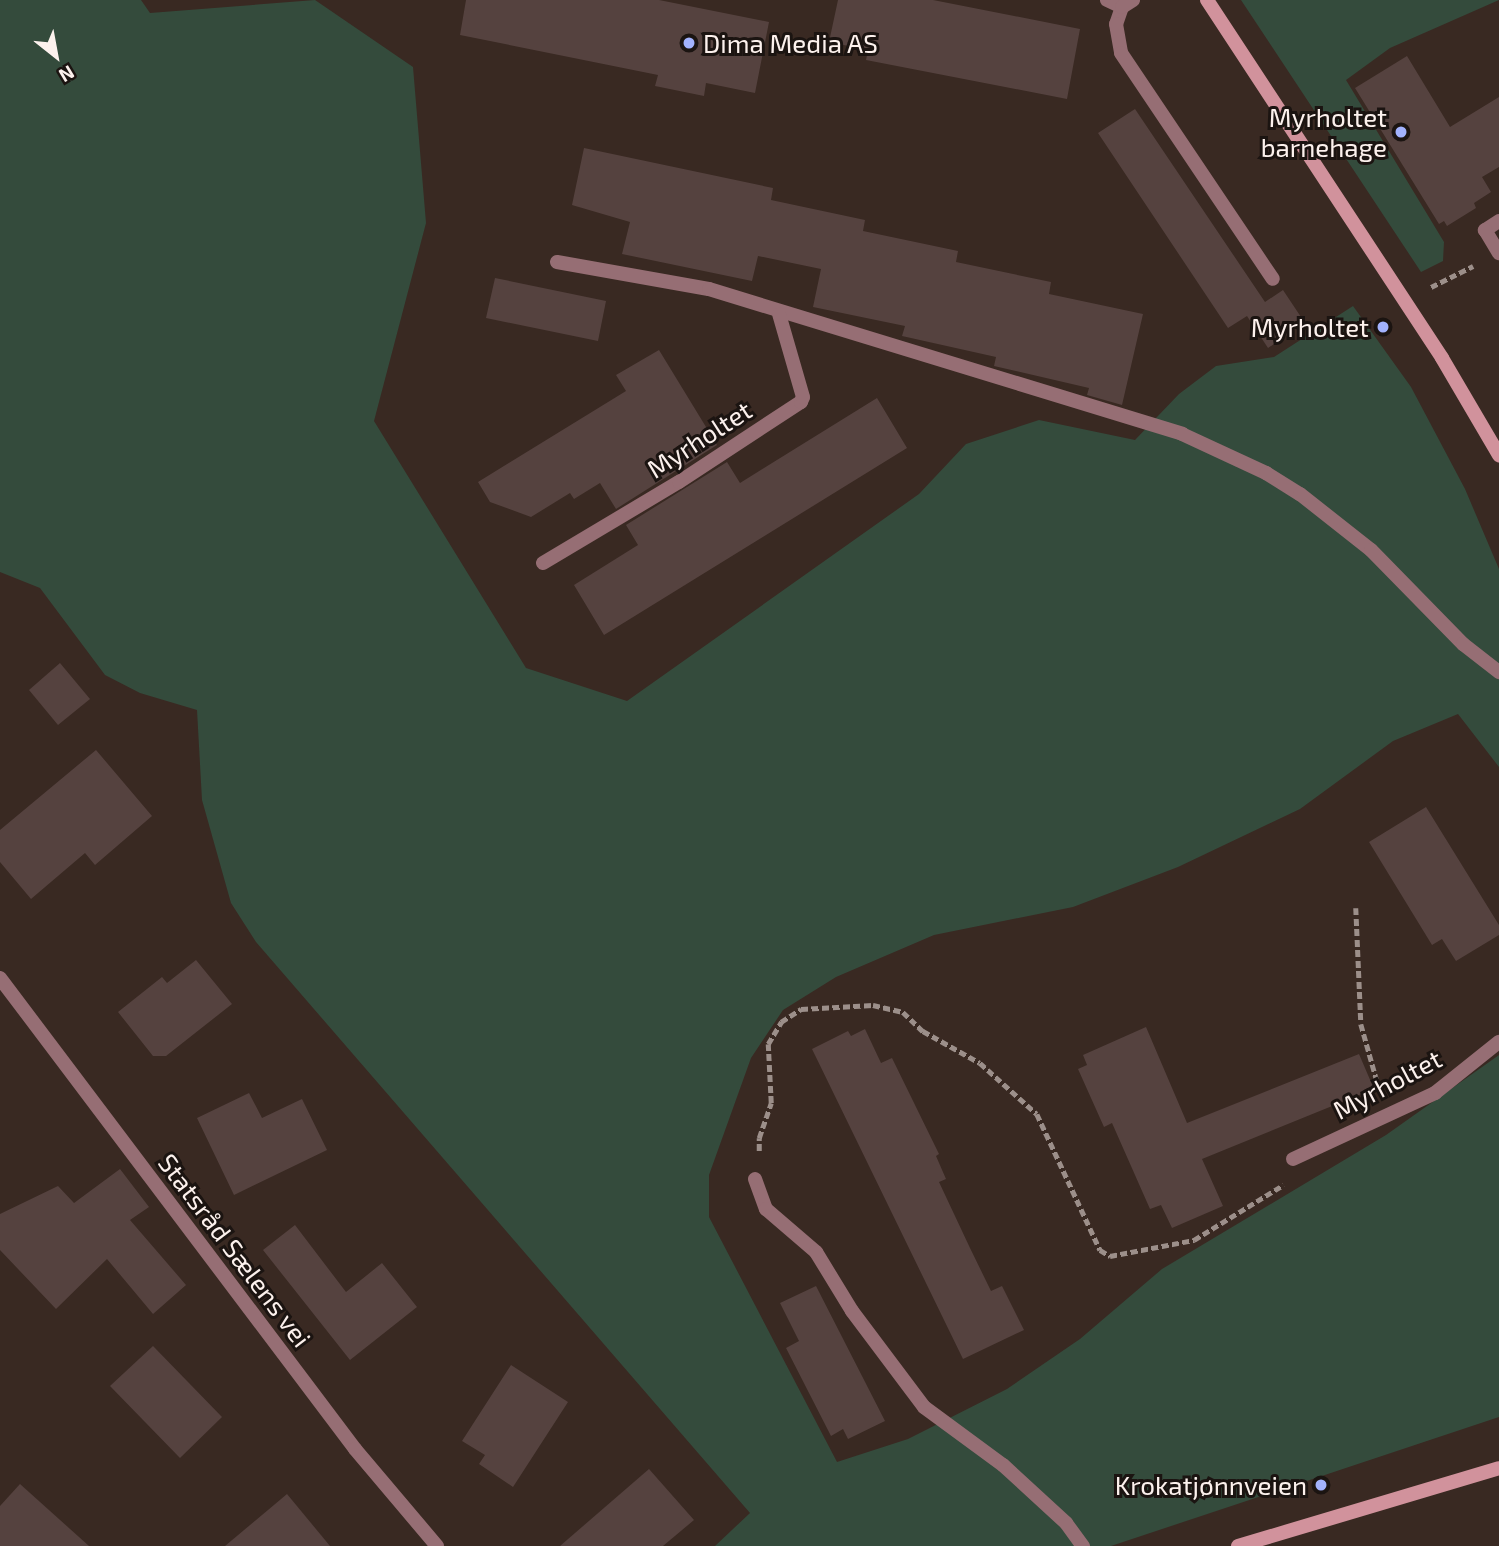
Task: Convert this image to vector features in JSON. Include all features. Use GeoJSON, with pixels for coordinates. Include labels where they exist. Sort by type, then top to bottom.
{"type":"FeatureCollection","features":[{"type":"Feature","properties":{"kind":"main road"},"geometry":{"type":"LineString","coordinates":[[1207,0],[1407,303],[1499,455]]}},
{"type":"Feature","properties":{"kind":"main road"},"geometry":{"type":"LineString","coordinates":[[1238,1546],[1499,1468]]}},
{"type":"Feature","properties":{"kind":"street"},"geometry":{"type":"LineString","coordinates":[[1107,0],[1127,3],[1116,24],[1121,53],[1273,279]]}},
{"type":"Feature","properties":{"kind":"street"},"geometry":{"type":"LineString","coordinates":[[1499,221],[1485,230],[1499,253]]}},
{"type":"Feature","properties":{"kind":"street"},"geometry":{"type":"LineString","coordinates":[[557,262],[709,289],[779,314],[860,333],[1182,434],[1266,473],[1371,550],[1463,644],[1499,672]]}},
{"type":"Feature","properties":{"kind":"street","name":"Myrholtet"},"geometry":{"type":"LineString","coordinates":[[543,563],[679,482],[800,402],[803,397],[779,314]]}},
{"type":"Feature","properties":{"kind":"street","name":"Statsråd Sælens vei"},"geometry":{"type":"LineString","coordinates":[[0,978],[355,1449],[437,1546]]}},
{"type":"Feature","properties":{"kind":"street","name":"Myrholtet"},"geometry":{"type":"LineString","coordinates":[[1293,1159],[1434,1093],[1499,1042]]}},
{"type":"Feature","properties":{"kind":"street"},"geometry":{"type":"LineString","coordinates":[[755,1179],[766,1209],[816,1252],[852,1311],[924,1407],[1003,1465],[1066,1523],[1083,1546]]}},
{"type":"Feature","properties":{"kind":"path"},"geometry":{"type":"LineString","coordinates":[[1407,303],[1499,253]]}},
{"type":"Feature","properties":{"kind":"path"},"geometry":{"type":"LineString","coordinates":[[1356,908],[1364,1048],[1390,1114]]}},
{"type":"Feature","properties":{"kind":"path"},"geometry":{"type":"LineString","coordinates":[[755,1179],[763,1167],[759,1138],[771,1103],[768,1053],[772,1035],[787,1015],[801,1009],[859,1005],[903,1012],[923,1031],[980,1063],[1037,1114],[1100,1251],[1110,1256],[1152,1245],[1179,1245],[1220,1227],[1287,1183],[1293,1159]]}},
{"type":"Feature","properties":{"kind":"green space"},"geometry":{"type":"Polygon","coordinates":[[[0,0],[141,0],[150,13],[315,0],[413,67],[426,223],[374,421],[526,668],[627,701],[919,494],[966,444],[1039,420],[1135,440],[1179,394],[1216,366],[1274,357],[1353,306],[1411,387],[1465,489],[1499,569],[1499,767],[1458,714],[1393,741],[1300,809],[1178,867],[1073,907],[934,935],[836,977],[783,1010],[751,1058],[709,1175],[709,1217],[837,1462],[908,1439],[1007,1389],[1080,1339],[1162,1269],[1386,1135],[1499,1055],[1499,1417],[1111,1546],[715,1546],[750,1513],[256,942],[231,903],[202,800],[197,710],[140,693],[105,675],[40,588],[0,572],[0,0]]]}},
{"type":"Feature","properties":{"kind":"green space"},"geometry":{"type":"Polygon","coordinates":[[[1241,0],[1499,0],[1390,48],[1346,80],[1444,242],[1443,261],[1421,272],[1241,0]]]}},
{"type":"Feature","properties":{"kind":"building"},"geometry":{"type":"Polygon","coordinates":[[[466,0],[659,0],[769,22],[755,93],[706,83],[704,96],[655,86],[658,75],[460,35],[466,0]]]}},
{"type":"Feature","properties":{"kind":"building"},"geometry":{"type":"Polygon","coordinates":[[[838,0],[933,0],[1080,29],[1067,99],[866,60],[868,50],[829,42],[838,0]]]}},
{"type":"Feature","properties":{"kind":"building"},"geometry":{"type":"Polygon","coordinates":[[[1407,56],[1450,127],[1499,97],[1499,167],[1482,177],[1491,192],[1474,203],[1476,208],[1447,226],[1444,221],[1439,224],[1355,88],[1407,56]]]}},
{"type":"Feature","properties":{"kind":"building"},"geometry":{"type":"Polygon","coordinates":[[[1135,109],[1265,302],[1283,290],[1305,323],[1268,348],[1247,316],[1228,328],[1098,133],[1135,109]]]}},
{"type":"Feature","properties":{"kind":"building"},"geometry":{"type":"Polygon","coordinates":[[[584,148],[773,188],[771,200],[865,220],[863,231],[958,251],[956,262],[1051,282],[1049,294],[1143,314],[1122,405],[1087,395],[1089,388],[994,366],[996,357],[902,336],[905,326],[813,307],[821,269],[758,256],[752,281],[622,254],[630,222],[572,205],[584,148]]]}},
{"type":"Feature","properties":{"kind":"building"},"geometry":{"type":"Polygon","coordinates":[[[495,278],[606,301],[598,341],[486,318],[495,278]]]}},
{"type":"Feature","properties":{"kind":"building"},"geometry":{"type":"Polygon","coordinates":[[[659,350],[717,445],[616,509],[600,483],[574,499],[570,493],[531,517],[490,502],[478,482],[626,391],[616,375],[659,350]]]}},
{"type":"Feature","properties":{"kind":"building"},"geometry":{"type":"Polygon","coordinates":[[[877,398],[907,448],[604,635],[574,585],[638,545],[626,525],[727,462],[740,483],[877,398]]]}},
{"type":"Feature","properties":{"kind":"building"},"geometry":{"type":"Polygon","coordinates":[[[60,663],[90,699],[58,725],[29,690],[60,663]]]}},
{"type":"Feature","properties":{"kind":"building"},"geometry":{"type":"Polygon","coordinates":[[[96,750],[152,816],[95,865],[85,853],[31,899],[0,862],[0,830],[96,750]]]}},
{"type":"Feature","properties":{"kind":"building"},"geometry":{"type":"Polygon","coordinates":[[[1426,807],[1499,925],[1499,935],[1456,961],[1442,939],[1432,945],[1369,842],[1426,807]]]}},
{"type":"Feature","properties":{"kind":"building"},"geometry":{"type":"Polygon","coordinates":[[[196,960],[232,1004],[166,1056],[153,1056],[118,1012],[162,977],[167,983],[196,960]]]}},
{"type":"Feature","properties":{"kind":"building"},"geometry":{"type":"Polygon","coordinates":[[[1146,1027],[1187,1123],[1359,1054],[1374,1089],[1202,1159],[1223,1206],[1172,1228],[1161,1205],[1150,1209],[1112,1123],[1104,1127],[1078,1069],[1087,1065],[1083,1055],[1146,1027]]]}},
{"type":"Feature","properties":{"kind":"building"},"geometry":{"type":"Polygon","coordinates":[[[865,1029],[881,1063],[892,1058],[939,1154],[936,1156],[946,1179],[939,1182],[991,1291],[1002,1286],[1024,1330],[963,1359],[812,1049],[848,1031],[851,1036],[865,1029]]]}},
{"type":"Feature","properties":{"kind":"building"},"geometry":{"type":"Polygon","coordinates":[[[249,1093],[262,1118],[302,1099],[327,1150],[234,1195],[197,1118],[249,1093]]]}},
{"type":"Feature","properties":{"kind":"building"},"geometry":{"type":"Polygon","coordinates":[[[120,1169],[149,1207],[130,1220],[186,1285],[153,1314],[107,1259],[56,1309],[0,1250],[0,1214],[58,1186],[74,1203],[120,1169]]]}},
{"type":"Feature","properties":{"kind":"building"},"geometry":{"type":"Polygon","coordinates":[[[295,1225],[346,1292],[382,1263],[417,1307],[350,1360],[263,1250],[295,1225]]]}},
{"type":"Feature","properties":{"kind":"building"},"geometry":{"type":"Polygon","coordinates":[[[816,1286],[885,1421],[848,1439],[843,1429],[831,1436],[786,1348],[799,1341],[780,1303],[816,1286]]]}},
{"type":"Feature","properties":{"kind":"building"},"geometry":{"type":"Polygon","coordinates":[[[153,1346],[222,1417],[180,1458],[110,1386],[153,1346]]]}},
{"type":"Feature","properties":{"kind":"building"},"geometry":{"type":"Polygon","coordinates":[[[511,1365],[568,1402],[513,1487],[479,1464],[485,1455],[462,1441],[511,1365]]]}},
{"type":"Feature","properties":{"kind":"building"},"geometry":{"type":"Polygon","coordinates":[[[649,1469],[694,1520],[663,1546],[560,1546],[649,1469]]]}},
{"type":"Feature","properties":{"kind":"building"},"geometry":{"type":"Polygon","coordinates":[[[20,1484],[89,1546],[0,1546],[0,1506],[20,1484]]]}},
{"type":"Feature","properties":{"kind":"building"},"geometry":{"type":"Polygon","coordinates":[[[287,1494],[330,1546],[225,1546],[287,1494]]]}},
{"type":"Feature","properties":{"kind":"place","name":"Dima Media AS"},"geometry":{"type":"Point","coordinates":[689,43]}},
{"type":"Feature","properties":{"kind":"place","name":"Myrholtet barnehage"},"geometry":{"type":"Point","coordinates":[1401,132]}},
{"type":"Feature","properties":{"kind":"place","name":"Myrholtet"},"geometry":{"type":"Point","coordinates":[1383,327]}},
{"type":"Feature","properties":{"kind":"place","name":"Krokatjønnveien"},"geometry":{"type":"Point","coordinates":[1321,1485]}}]}
